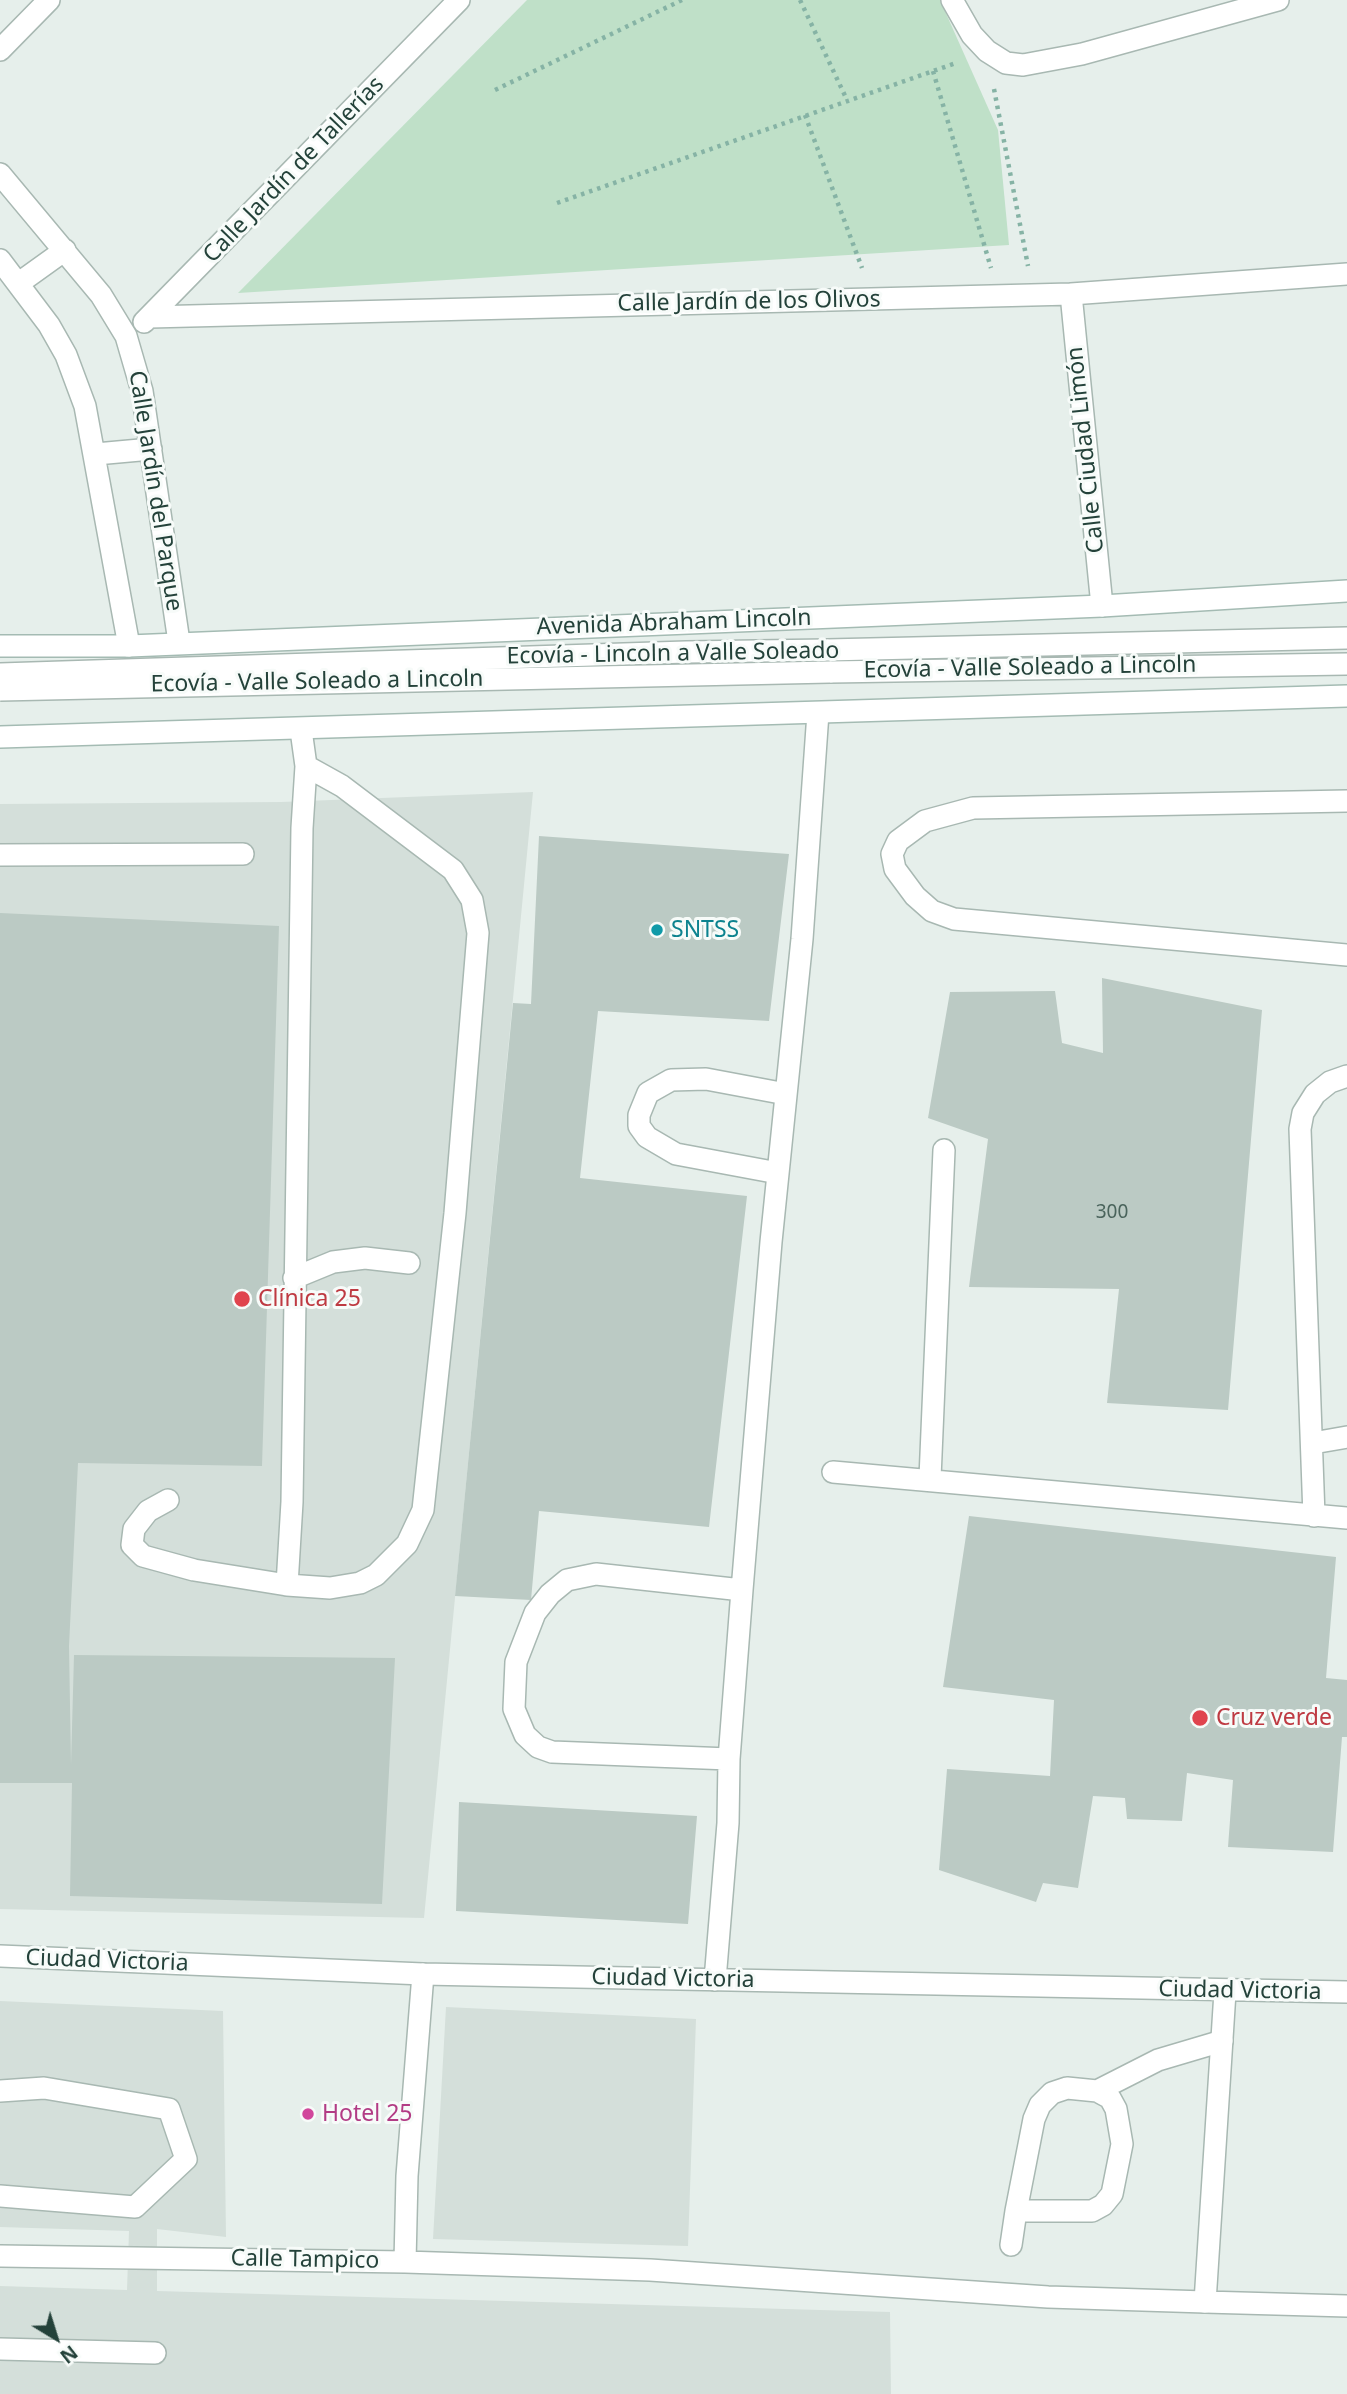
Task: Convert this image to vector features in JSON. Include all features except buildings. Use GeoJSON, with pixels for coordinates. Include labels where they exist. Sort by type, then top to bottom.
{"type":"FeatureCollection","features":[{"type":"Feature","properties":{"kind":"street"},"geometry":{"type":"LineString","coordinates":[[0,50],[49,0]]}},
{"type":"Feature","properties":{"kind":"street","name":"Calle Jardín de Tallerías"},"geometry":{"type":"LineString","coordinates":[[126,336],[150,317],[459,0]]}},
{"type":"Feature","properties":{"kind":"street"},"geometry":{"type":"LineString","coordinates":[[952,0],[972,35],[987,51],[1006,63],[1023,65],[1056,60],[1278,0]]}},
{"type":"Feature","properties":{"kind":"street","name":"Calle Jardín del Parque"},"geometry":{"type":"LineString","coordinates":[[0,174],[101,295],[126,336],[142,391],[179,642]]}},
{"type":"Feature","properties":{"kind":"street"},"geometry":{"type":"LineString","coordinates":[[19,283],[65,250]]}},
{"type":"Feature","properties":{"kind":"street"},"geometry":{"type":"LineString","coordinates":[[0,260],[19,283],[66,355],[85,406],[96,454],[129,646]]}},
{"type":"Feature","properties":{"kind":"street","name":"Calle Jardín de los Olivos"},"geometry":{"type":"LineString","coordinates":[[150,317],[1071,294],[1347,274]]}},
{"type":"Feature","properties":{"kind":"street","name":"Calle Ciudad Limón"},"geometry":{"type":"LineString","coordinates":[[1071,294],[1102,606]]}},
{"type":"Feature","properties":{"kind":"street"},"geometry":{"type":"LineString","coordinates":[[96,454],[151,449]]}},
{"type":"Feature","properties":{"kind":"street","name":"Avenida Abraham Lincoln"},"geometry":{"type":"LineString","coordinates":[[0,646],[129,646],[1102,606],[1347,591]]}},
{"type":"Feature","properties":{"kind":"street","name":"Ecovía - Lincoln a Valle Soleado"},"geometry":{"type":"LineString","coordinates":[[0,674],[672,652],[1347,638]]}},
{"type":"Feature","properties":{"kind":"street","name":"Ecovía - Valle Soleado a Lincoln"},"geometry":{"type":"LineString","coordinates":[[0,690],[1347,664]]}},
{"type":"Feature","properties":{"kind":"street"},"geometry":{"type":"LineString","coordinates":[[0,737],[301,730],[1347,696]]}},
{"type":"Feature","properties":{"kind":"street"},"geometry":{"type":"LineString","coordinates":[[715,1980],[729,1823],[729,1759],[742,1590],[778,1173],[802,939],[818,713]]}},
{"type":"Feature","properties":{"kind":"street"},"geometry":{"type":"LineString","coordinates":[[287,1585],[292,1502],[301,842],[306,766],[301,730]]}},
{"type":"Feature","properties":{"kind":"street"},"geometry":{"type":"LineString","coordinates":[[168,1500],[140,1519],[131,1537],[135,1551],[161,1563],[287,1585],[344,1587],[376,1575],[407,1544],[423,1510],[437,1405],[478,933],[472,900],[453,870],[342,786],[306,766]]}},
{"type":"Feature","properties":{"kind":"street"},"geometry":{"type":"LineString","coordinates":[[1347,801],[973,808],[925,821],[898,841],[892,854],[895,869],[915,896],[932,911],[954,919],[1347,955]]}},
{"type":"Feature","properties":{"kind":"street"},"geometry":{"type":"LineString","coordinates":[[0,855],[243,855]]}},
{"type":"Feature","properties":{"kind":"street"},"geometry":{"type":"LineString","coordinates":[[1314,1516],[1300,1129],[1303,1113],[1315,1094],[1330,1082],[1347,1076]]}},
{"type":"Feature","properties":{"kind":"street"},"geometry":{"type":"LineString","coordinates":[[778,1173],[676,1154],[647,1137],[639,1126],[639,1115],[648,1093],[671,1080],[706,1079],[786,1094]]}},
{"type":"Feature","properties":{"kind":"street"},"geometry":{"type":"LineString","coordinates":[[930,1478],[944,1150]]}},
{"type":"Feature","properties":{"kind":"street"},"geometry":{"type":"LineString","coordinates":[[294,1278],[333,1262],[365,1258],[409,1263]]}},
{"type":"Feature","properties":{"kind":"street"},"geometry":{"type":"LineString","coordinates":[[1313,1443],[1347,1437]]}},
{"type":"Feature","properties":{"kind":"street"},"geometry":{"type":"LineString","coordinates":[[833,1472],[930,1478],[1347,1518]]}},
{"type":"Feature","properties":{"kind":"street"},"geometry":{"type":"LineString","coordinates":[[729,1759],[570,1753],[538,1747],[525,1735],[517,1722],[512,1686],[516,1662],[535,1613],[567,1580],[615,1574],[742,1590]]}},
{"type":"Feature","properties":{"kind":"street","name":"Ciudad Victoria"},"geometry":{"type":"LineString","coordinates":[[0,1956],[423,1974],[1225,1992],[1347,1992]]}},
{"type":"Feature","properties":{"kind":"street","name":"Calle Tampico"},"geometry":{"type":"LineString","coordinates":[[0,2256],[405,2262],[407,2176],[423,1974]]}},
{"type":"Feature","properties":{"kind":"street"},"geometry":{"type":"LineString","coordinates":[[1205,2302],[1225,1992]]}},
{"type":"Feature","properties":{"kind":"street"},"geometry":{"type":"LineString","coordinates":[[1097,2091],[1158,2060],[1222,2041]]}},
{"type":"Feature","properties":{"kind":"street"},"geometry":{"type":"LineString","coordinates":[[0,2091],[44,2088],[169,2109],[186,2159],[135,2207],[0,2196]]}},
{"type":"Feature","properties":{"kind":"street"},"geometry":{"type":"LineString","coordinates":[[1011,2245],[1016,2211],[1027,2151],[1040,2105],[1052,2093],[1067,2088],[1097,2091],[1110,2098],[1121,2126],[1118,2174],[1112,2194],[1103,2205],[1092,2211],[1016,2211]]}},
{"type":"Feature","properties":{"kind":"street"},"geometry":{"type":"LineString","coordinates":[[405,2262],[755,2275],[1048,2297],[1347,2306]]}},
{"type":"Feature","properties":{"kind":"street"},"geometry":{"type":"LineString","coordinates":[[0,2348],[155,2353]]}},
{"type":"Feature","properties":{"kind":"path"},"geometry":{"type":"LineString","coordinates":[[495,90],[682,0]]}},
{"type":"Feature","properties":{"kind":"path"},"geometry":{"type":"LineString","coordinates":[[800,0],[847,100]]}},
{"type":"Feature","properties":{"kind":"path"},"geometry":{"type":"LineString","coordinates":[[557,203],[987,51],[1033,295]]}},
{"type":"Feature","properties":{"kind":"path"},"geometry":{"type":"LineString","coordinates":[[933,71],[999,296]]}},
{"type":"Feature","properties":{"kind":"path"},"geometry":{"type":"LineString","coordinates":[[805,115],[873,299]]}},
{"type":"Feature","properties":{"kind":"shaded area","name":"Clínica 25"},"geometry":{"type":"Polygon","coordinates":[[[533,792],[424,1918],[0,1909],[0,804],[281,802],[533,792]]]}},
{"type":"Feature","properties":{"kind":"shaded area"},"geometry":{"type":"Polygon","coordinates":[[[0,2001],[223,2011],[226,2237],[157,2229],[157,2291],[890,2312],[891,2394],[0,2394],[0,2286],[127,2290],[129,2231],[0,2227],[0,2001]]]}},
{"type":"Feature","properties":{"kind":"shaded area"},"geometry":{"type":"Polygon","coordinates":[[[446,2007],[696,2019],[688,2246],[433,2239],[446,2007]]]}},
{"type":"Feature","properties":{"kind":"green space"},"geometry":{"type":"Polygon","coordinates":[[[527,0],[940,0],[998,130],[1009,245],[238,293],[527,0]]]}},
{"type":"Feature","properties":{"kind":"place","name":"SNTSS"},"geometry":{"type":"Point","coordinates":[657,930]}},
{"type":"Feature","properties":{"kind":"place","name":"Clínica 25"},"geometry":{"type":"Point","coordinates":[242,1299]}},
{"type":"Feature","properties":{"kind":"place","name":"Cruz verde"},"geometry":{"type":"Point","coordinates":[1200,1718]}},
{"type":"Feature","properties":{"kind":"place","name":"Hotel 25"},"geometry":{"type":"Point","coordinates":[308,2114]}}]}
